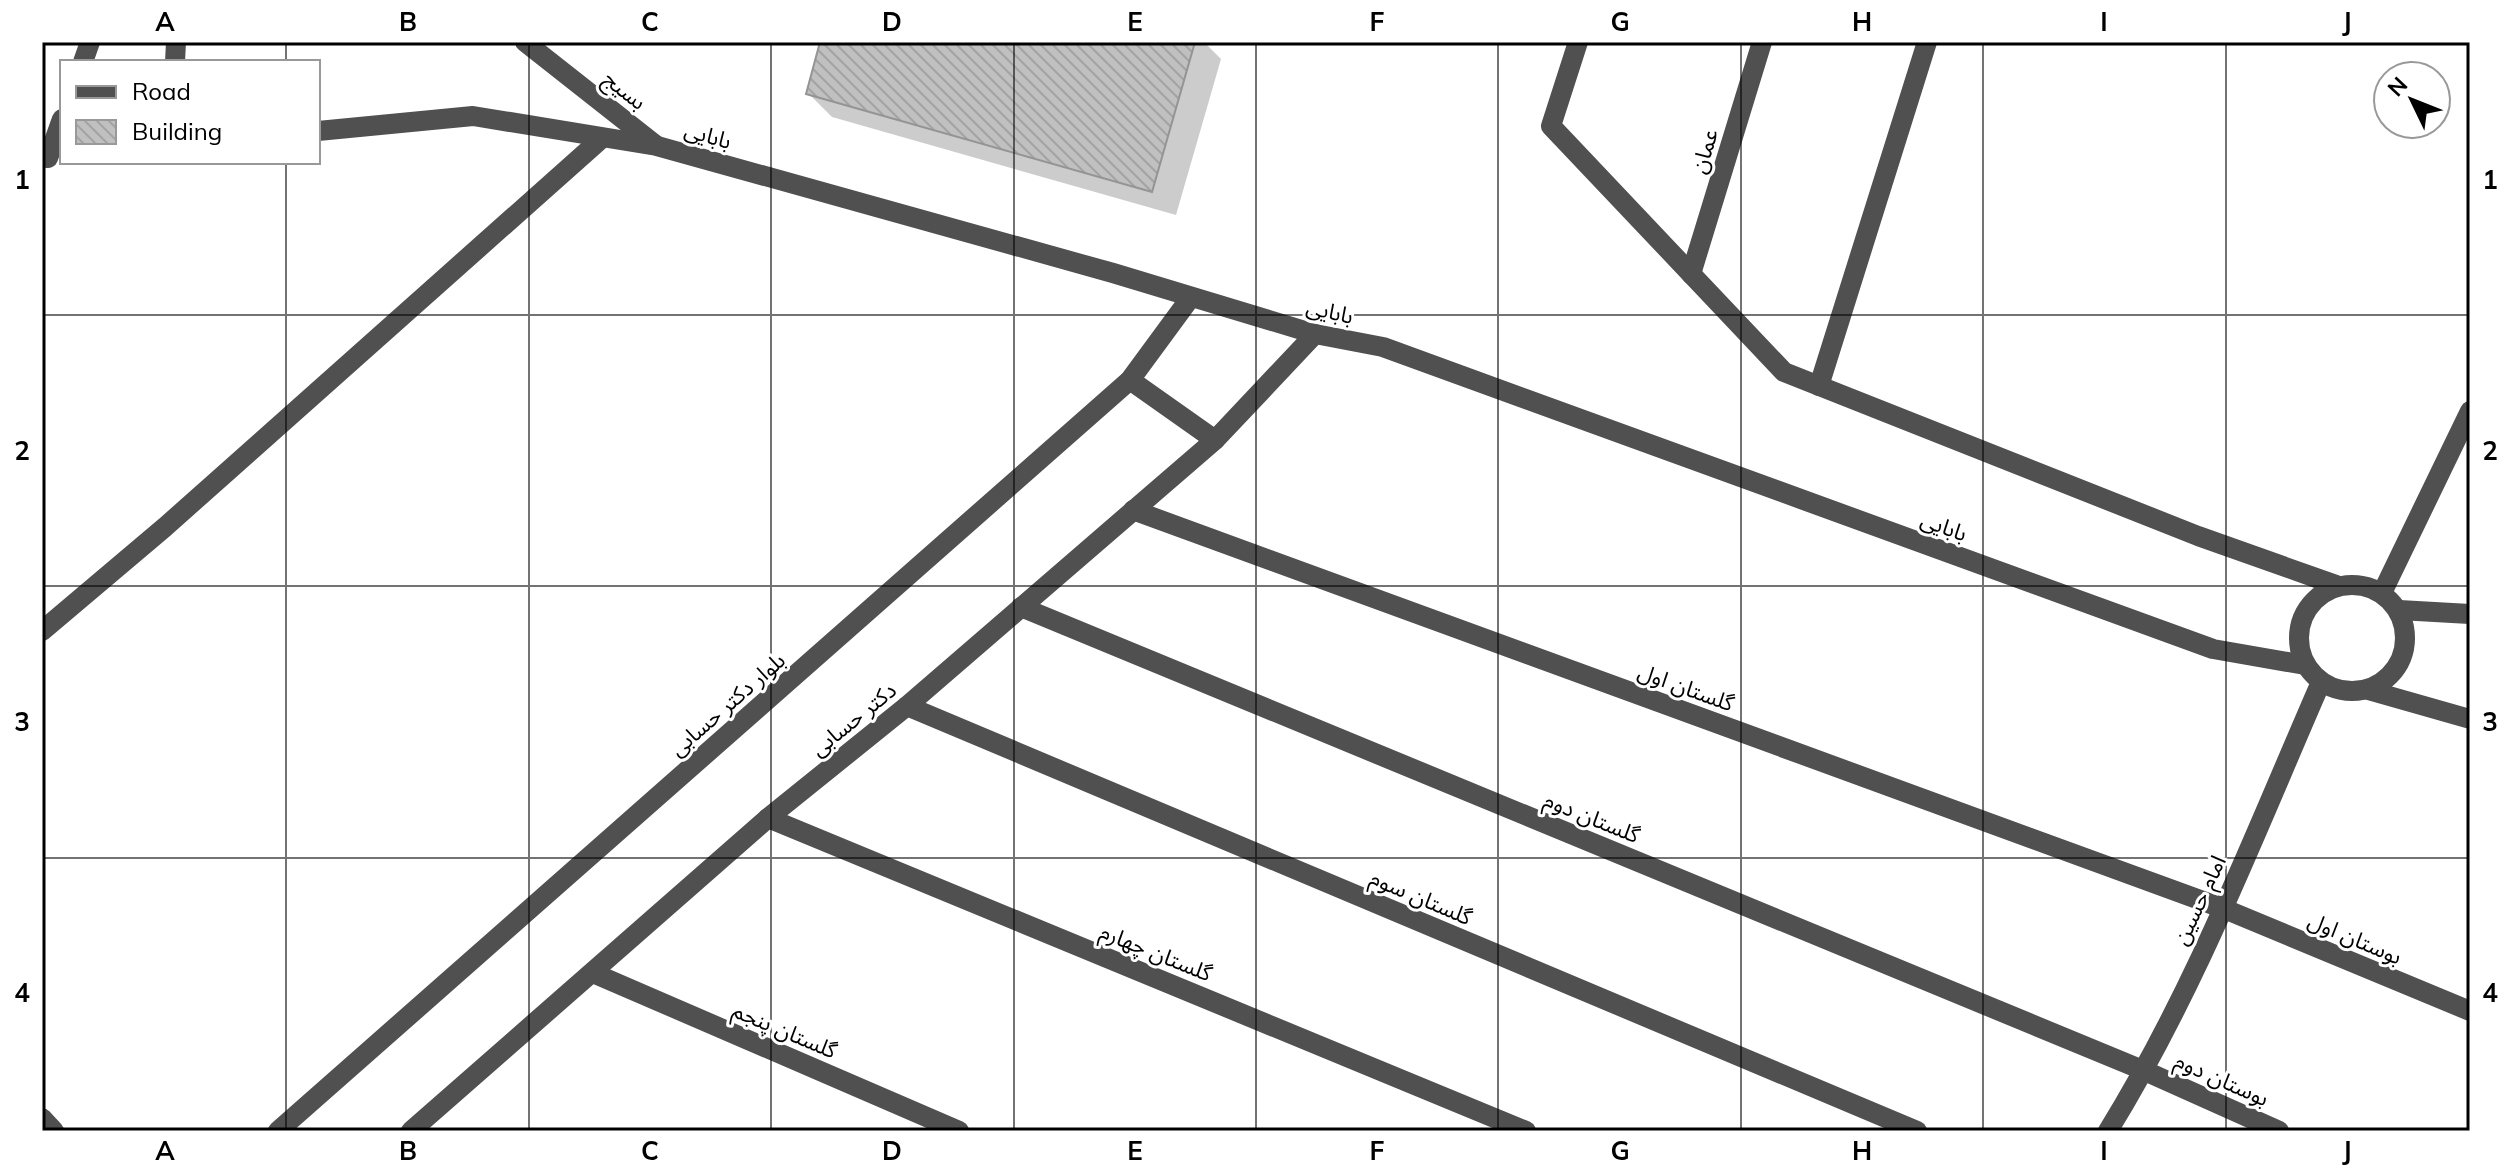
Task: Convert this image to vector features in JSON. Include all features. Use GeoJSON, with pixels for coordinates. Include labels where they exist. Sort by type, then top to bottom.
{"type":"FeatureCollection","features":[{"type":"Feature","properties":{"kind":"street","name":"بسیج"},"geometry":{"type":"LineString","coordinates":[[525,42],[657,146]]}},
{"type":"Feature","properties":{"kind":"street"},"geometry":{"type":"LineString","coordinates":[[1578,42],[1551,126],[1784,372],[2198,536],[2336,585],[2360,584],[2382,593],[2399,610],[2406,633],[2402,657],[2389,677],[2368,690]]}},
{"type":"Feature","properties":{"kind":"street","name":"عمان"},"geometry":{"type":"LineString","coordinates":[[1691,274],[1762,42]]}},
{"type":"Feature","properties":{"kind":"street"},"geometry":{"type":"LineString","coordinates":[[1819,386],[1927,42]]}},
{"type":"Feature","properties":{"kind":"street","name":"بابایی"},"geometry":{"type":"LineString","coordinates":[[320,131],[473,116],[657,146],[1315,334],[1383,347],[2213,649],[2305,665]]}},
{"type":"Feature","properties":{"kind":"street"},"geometry":{"type":"LineString","coordinates":[[51,158],[60,126]]}},
{"type":"Feature","properties":{"kind":"street"},"geometry":{"type":"LineString","coordinates":[[42,631],[165,527],[601,139]]}},
{"type":"Feature","properties":{"kind":"street","name":"بلوار دکتر حسابی"},"geometry":{"type":"LineString","coordinates":[[278,1131],[1130,380],[1191,297]]}},
{"type":"Feature","properties":{"kind":"street","name":"دکتر حسابی"},"geometry":{"type":"LineString","coordinates":[[419,1129],[768,818],[907,706],[1215,440],[1315,334]]}},
{"type":"Feature","properties":{"kind":"street"},"geometry":{"type":"LineString","coordinates":[[1130,380],[1215,440]]}},
{"type":"Feature","properties":{"kind":"street"},"geometry":{"type":"LineString","coordinates":[[2382,593],[2470,411]]}},
{"type":"Feature","properties":{"kind":"street","name":"گلستان اول"},"geometry":{"type":"LineString","coordinates":[[1133,510],[2222,908]]}},
{"type":"Feature","properties":{"kind":"street"},"geometry":{"type":"LineString","coordinates":[[2336,585],[2316,598],[2301,618],[2298,642],[2305,665],[2321,682],[2343,691],[2368,690],[2470,719]]}},
{"type":"Feature","properties":{"kind":"street","name":"گلستان دوم"},"geometry":{"type":"LineString","coordinates":[[1021,607],[2145,1071]]}},
{"type":"Feature","properties":{"kind":"street"},"geometry":{"type":"LineString","coordinates":[[2399,610],[2470,614]]}},
{"type":"Feature","properties":{"kind":"street","name":"امام حسین"},"geometry":{"type":"LineString","coordinates":[[2108,1131],[2145,1071],[2222,908],[2321,682]]}},
{"type":"Feature","properties":{"kind":"street","name":"گلستان سوم"},"geometry":{"type":"LineString","coordinates":[[907,706],[1917,1131]]}},
{"type":"Feature","properties":{"kind":"street","name":"گلستان چهارم"},"geometry":{"type":"LineString","coordinates":[[768,818],[1526,1131]]}},
{"type":"Feature","properties":{"kind":"street","name":"بوستان اول"},"geometry":{"type":"LineString","coordinates":[[2222,908],[2470,1011]]}},
{"type":"Feature","properties":{"kind":"street","name":"گلستان پنجم"},"geometry":{"type":"LineString","coordinates":[[593,973],[959,1131]]}},
{"type":"Feature","properties":{"kind":"street","name":"بوستان دوم"},"geometry":{"type":"LineString","coordinates":[[2145,1071],[2279,1131]]}},
{"type":"Feature","properties":{"kind":"street"},"geometry":{"type":"LineString","coordinates":[[42,1118],[54,1131]]}},
{"type":"Feature","properties":{"kind":"building"},"geometry":{"type":"Polygon","coordinates":[[[820,42],[1195,42],[1152,192],[806,94],[820,42]]]}}]}
